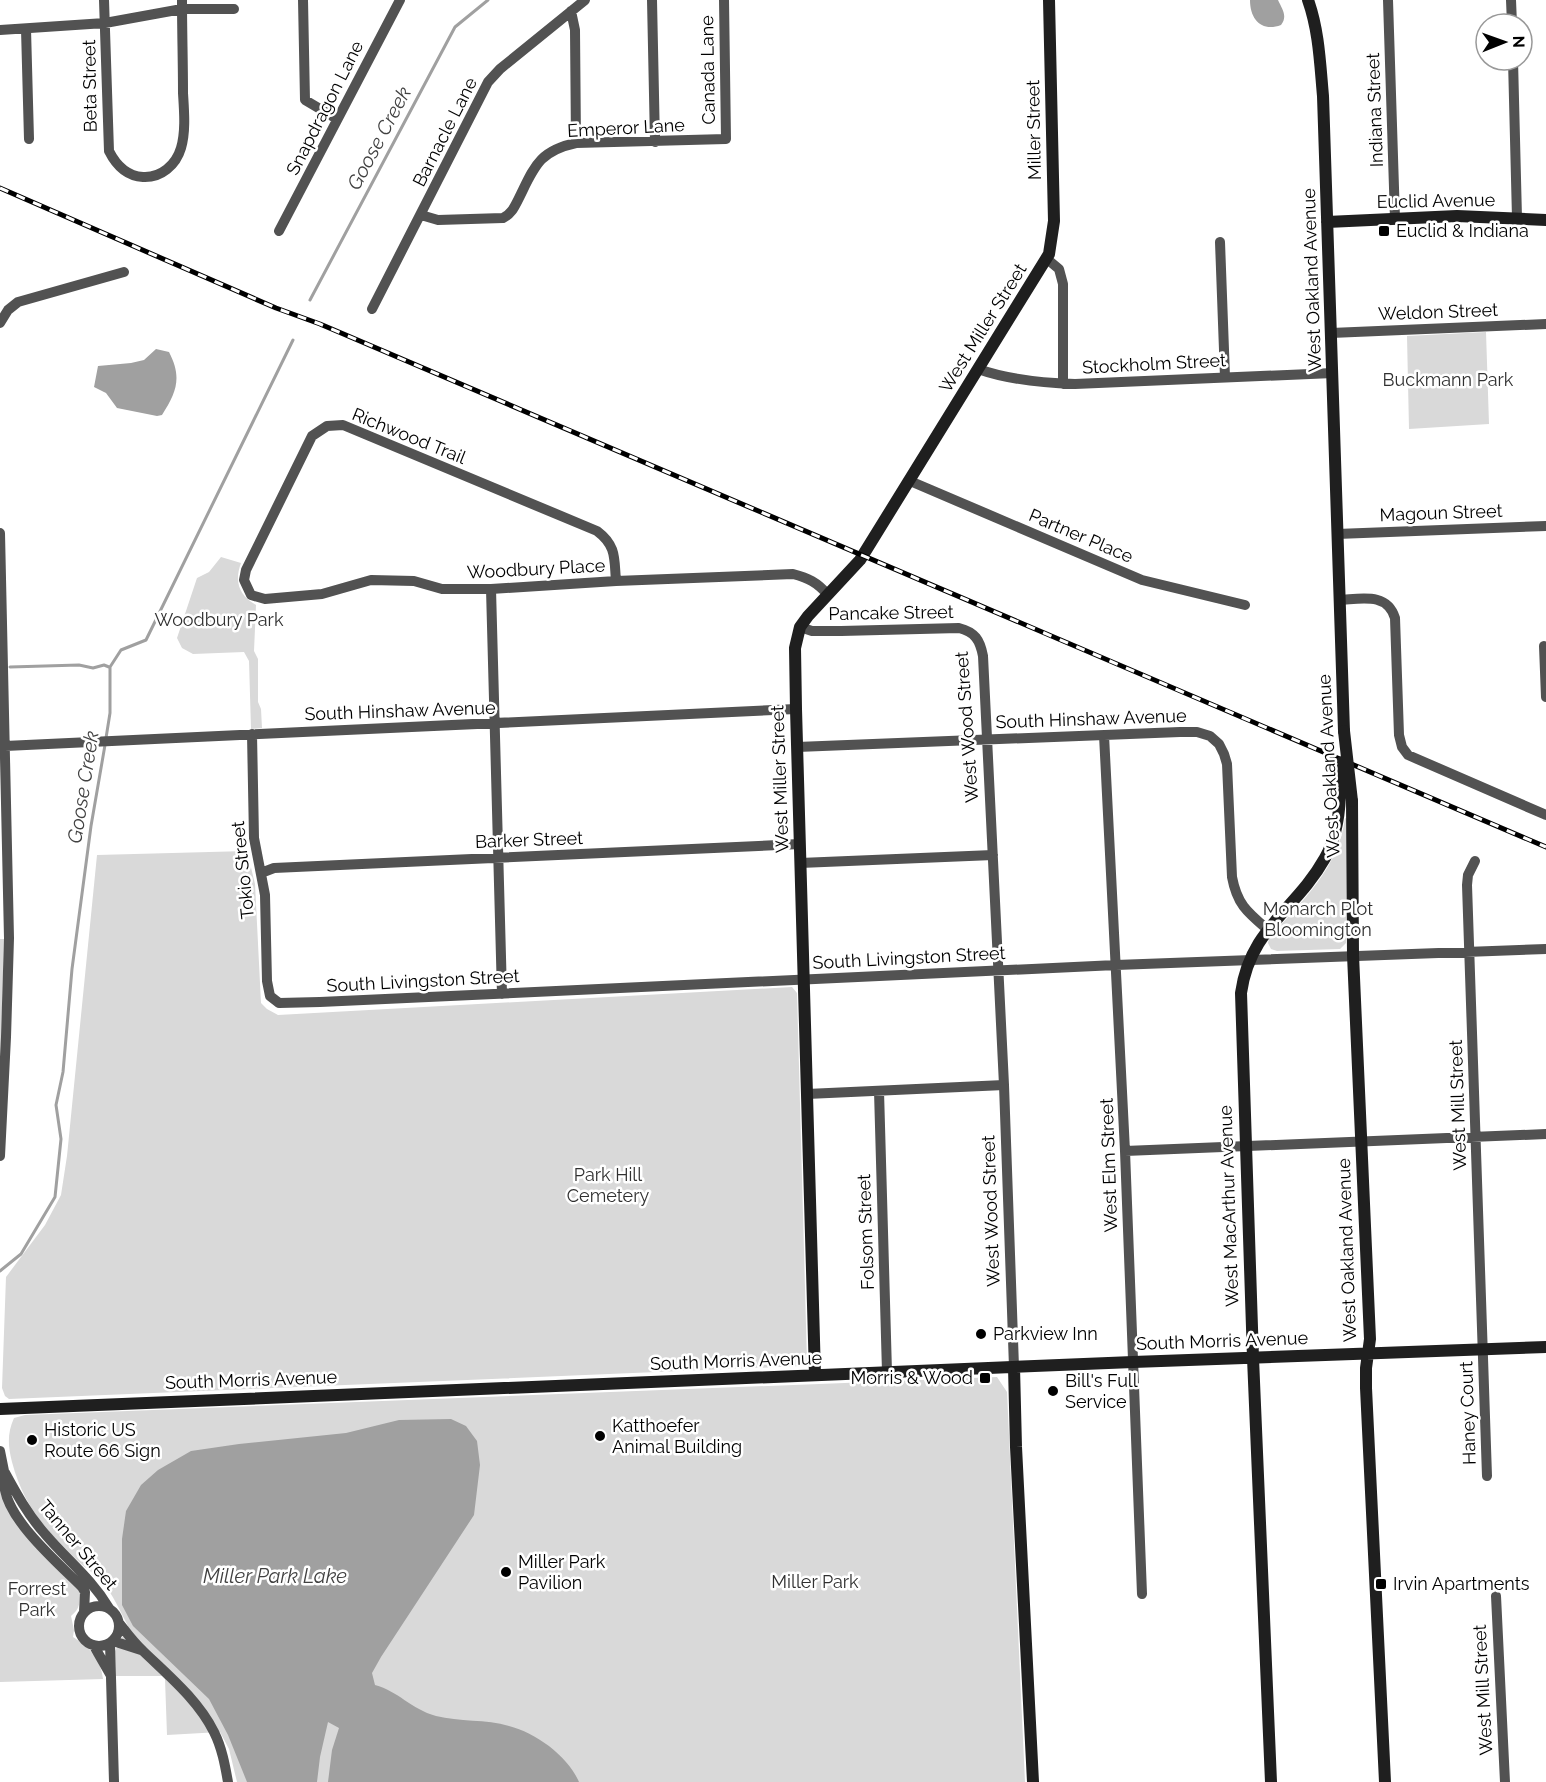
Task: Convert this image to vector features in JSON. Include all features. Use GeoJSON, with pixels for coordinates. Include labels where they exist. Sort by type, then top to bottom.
{"type":"FeatureCollection","features":[{"type":"Feature","properties":{"kind":"main road","name":"Miller Street"},"geometry":{"type":"LineString","coordinates":[[1047,259],[1054,221],[1048,0]]}},
{"type":"Feature","properties":{"kind":"main road","name":"West Oakland Avenue"},"geometry":{"type":"LineString","coordinates":[[1308,0],[1313,14],[1321,67],[1328,222],[1339,600],[1344,731],[1352,801],[1353,955],[1370,1339],[1366,1388],[1385,1782]]}},
{"type":"Feature","properties":{"kind":"main road","name":"Euclid Avenue"},"geometry":{"type":"LineString","coordinates":[[1328,222],[1457,216],[1546,220]]}},
{"type":"Feature","properties":{"kind":"main road","name":"West Miller Street"},"geometry":{"type":"LineString","coordinates":[[815,1375],[795,648],[800,627],[808,615],[860,560],[1047,259]]}},
{"type":"Feature","properties":{"kind":"main road","name":"West MacArthur Avenue"},"geometry":{"type":"LineString","coordinates":[[1270,1782],[1240,1012],[1243,975],[1250,959],[1267,929],[1316,874],[1335,836],[1339,814],[1344,731]]}},
{"type":"Feature","properties":{"kind":"main road","name":"South Morris Avenue"},"geometry":{"type":"LineString","coordinates":[[0,1409],[1546,1347]]}},
{"type":"Feature","properties":{"kind":"main road","name":"West Wood Street"},"geometry":{"type":"LineString","coordinates":[[1014,1367],[1033,1782]]}},
{"type":"Feature","properties":{"kind":"street","name":"Beta Street"},"geometry":{"type":"LineString","coordinates":[[104,0],[109,151],[117,166],[127,172],[145,177],[154,176],[171,166],[182,147],[184,124],[182,4]]}},
{"type":"Feature","properties":{"kind":"street"},"geometry":{"type":"LineString","coordinates":[[303,0],[305,100],[337,119]]}},
{"type":"Feature","properties":{"kind":"street","name":"Snapdragon Lane"},"geometry":{"type":"LineString","coordinates":[[279,231],[400,0]]}},
{"type":"Feature","properties":{"kind":"street","name":"Barnacle Lane"},"geometry":{"type":"LineString","coordinates":[[372,309],[488,82],[500,69],[585,0]]}},
{"type":"Feature","properties":{"kind":"street"},"geometry":{"type":"LineString","coordinates":[[652,0],[655,142]]}},
{"type":"Feature","properties":{"kind":"street","name":"Canada Lane"},"geometry":{"type":"LineString","coordinates":[[724,0],[726,139]]}},
{"type":"Feature","properties":{"kind":"street","name":"Indiana Street"},"geometry":{"type":"LineString","coordinates":[[1388,0],[1395,219]]}},
{"type":"Feature","properties":{"kind":"street"},"geometry":{"type":"LineString","coordinates":[[0,30],[105,23],[182,4],[234,9]]}},
{"type":"Feature","properties":{"kind":"street"},"geometry":{"type":"LineString","coordinates":[[571,11],[575,30],[576,143]]}},
{"type":"Feature","properties":{"kind":"street"},"geometry":{"type":"LineString","coordinates":[[26,29],[29,139]]}},
{"type":"Feature","properties":{"kind":"street"},"geometry":{"type":"LineString","coordinates":[[1513,72],[1517,218]]}},
{"type":"Feature","properties":{"kind":"street","name":"Emperor Lane"},"geometry":{"type":"LineString","coordinates":[[421,215],[438,220],[503,218],[511,212],[543,157],[561,146],[576,143],[726,139]]}},
{"type":"Feature","properties":{"kind":"street"},"geometry":{"type":"LineString","coordinates":[[1220,242],[1225,377]]}},
{"type":"Feature","properties":{"kind":"street"},"geometry":{"type":"LineString","coordinates":[[1047,259],[1059,269],[1063,284],[1063,384]]}},
{"type":"Feature","properties":{"kind":"street"},"geometry":{"type":"LineString","coordinates":[[0,323],[8,310],[18,302],[124,272]]}},
{"type":"Feature","properties":{"kind":"street","name":"Weldon Street"},"geometry":{"type":"LineString","coordinates":[[1331,333],[1546,324]]}},
{"type":"Feature","properties":{"kind":"street","name":"Stockholm Street"},"geometry":{"type":"LineString","coordinates":[[978,369],[1063,384],[1333,373]]}},
{"type":"Feature","properties":{"kind":"street","name":"Richwood Trail"},"geometry":{"type":"LineString","coordinates":[[246,588],[244,580],[246,570],[312,436],[327,426],[343,425],[597,531],[614,548],[616,581]]}},
{"type":"Feature","properties":{"kind":"street","name":"Partner Place"},"geometry":{"type":"LineString","coordinates":[[910,481],[1142,580],[1245,605]]}},
{"type":"Feature","properties":{"kind":"street","name":"Magoun Street"},"geometry":{"type":"LineString","coordinates":[[1337,534],[1546,526]]}},
{"type":"Feature","properties":{"kind":"street"},"geometry":{"type":"LineString","coordinates":[[0,533],[9,938],[0,1156]]}},
{"type":"Feature","properties":{"kind":"street","name":"Woodbury Place"},"geometry":{"type":"LineString","coordinates":[[246,588],[252,595],[265,599],[322,594],[371,580],[414,581],[442,589],[491,589],[793,574],[810,579],[828,595]]}},
{"type":"Feature","properties":{"kind":"street"},"geometry":{"type":"LineString","coordinates":[[491,589],[502,994]]}},
{"type":"Feature","properties":{"kind":"street"},"geometry":{"type":"LineString","coordinates":[[1339,600],[1377,598],[1389,606],[1393,612],[1399,735],[1402,747],[1408,755],[1546,814]]}},
{"type":"Feature","properties":{"kind":"street","name":"Pancake Street"},"geometry":{"type":"LineString","coordinates":[[800,627],[812,631],[959,628],[972,633],[978,640]]}},
{"type":"Feature","properties":{"kind":"street","name":"West Wood Street"},"geometry":{"type":"LineString","coordinates":[[978,640],[983,656],[999,971],[1014,1367]]}},
{"type":"Feature","properties":{"kind":"street"},"geometry":{"type":"LineString","coordinates":[[1544,646],[1546,697]]}},
{"type":"Feature","properties":{"kind":"street","name":"South Hinshaw Avenue"},"geometry":{"type":"LineString","coordinates":[[5,746],[796,709]]}},
{"type":"Feature","properties":{"kind":"street","name":"South Hinshaw Avenue"},"geometry":{"type":"LineString","coordinates":[[797,747],[1197,732],[1210,736],[1219,744],[1227,764],[1234,890],[1239,902],[1267,929]]}},
{"type":"Feature","properties":{"kind":"street","name":"Tokio Street"},"geometry":{"type":"LineString","coordinates":[[252,734],[254,838],[265,895],[268,990],[274,1000]]}},
{"type":"Feature","properties":{"kind":"street","name":"West Elm Street"},"geometry":{"type":"LineString","coordinates":[[1104,735],[1125,1151],[1142,1594]]}},
{"type":"Feature","properties":{"kind":"street","name":"Barker Street"},"geometry":{"type":"LineString","coordinates":[[261,873],[274,868],[800,844]]}},
{"type":"Feature","properties":{"kind":"street"},"geometry":{"type":"LineString","coordinates":[[801,863],[993,855]]}},
{"type":"Feature","properties":{"kind":"street","name":"West Mill Street"},"geometry":{"type":"LineString","coordinates":[[1475,861],[1468,875],[1467,885],[1482,1350]]}},
{"type":"Feature","properties":{"kind":"street","name":"South Livingston Street"},"geometry":{"type":"LineString","coordinates":[[274,1000],[279,1003],[297,1003],[1250,959],[1546,949]]}},
{"type":"Feature","properties":{"kind":"street"},"geometry":{"type":"LineString","coordinates":[[807,1094],[1004,1085]]}},
{"type":"Feature","properties":{"kind":"street","name":"Folsom Street"},"geometry":{"type":"LineString","coordinates":[[879,1091],[887,1372]]}},
{"type":"Feature","properties":{"kind":"street"},"geometry":{"type":"LineString","coordinates":[[1125,1151],[1546,1134]]}},
{"type":"Feature","properties":{"kind":"street","name":"Haney Court"},"geometry":{"type":"LineString","coordinates":[[1482,1350],[1487,1476]]}},
{"type":"Feature","properties":{"kind":"street","name":"Tanner Street"},"geometry":{"type":"LineString","coordinates":[[0,1451],[5,1492],[20,1520],[36,1542],[82,1587],[85,1592],[84,1612]]}},
{"type":"Feature","properties":{"kind":"street","name":"Tanner Street"},"geometry":{"type":"LineString","coordinates":[[4,1471],[22,1504],[44,1534],[95,1587],[109,1608]]}},
{"type":"Feature","properties":{"kind":"street","name":"West Mill Street"},"geometry":{"type":"LineString","coordinates":[[1496,1596],[1504,1782]]}},
{"type":"Feature","properties":{"kind":"street"},"geometry":{"type":"LineString","coordinates":[[110,1674],[94,1646],[80,1634],[79,1621],[84,1612],[96,1606],[109,1608],[113,1612],[118,1623],[142,1651],[166,1672],[206,1719],[219,1744],[228,1782]]}},
{"type":"Feature","properties":{"kind":"street"},"geometry":{"type":"LineString","coordinates":[[114,1782],[110,1674],[111,1642],[118,1632],[118,1623]]}},
{"type":"Feature","properties":{"kind":"street"},"geometry":{"type":"LineString","coordinates":[[94,1646],[111,1642],[142,1651]]}},
{"type":"Feature","properties":{"kind":"green space","name":"Buckmann Park"},"geometry":{"type":"Polygon","coordinates":[[[1486,332],[1489,424],[1409,429],[1407,336],[1486,332]]]}},
{"type":"Feature","properties":{"kind":"green space","name":"Woodbury Park"},"geometry":{"type":"Polygon","coordinates":[[[221,557],[241,563],[238,582],[242,592],[256,605],[254,651],[258,659],[258,702],[261,709],[262,728],[251,729],[249,661],[244,652],[193,654],[182,648],[177,638],[197,578],[209,572],[221,557]]]}},
{"type":"Feature","properties":{"kind":"green space","name":"Monarch Plot Bloomington"},"geometry":{"type":"Polygon","coordinates":[[[1345,818],[1347,819],[1346,943],[1340,949],[1277,951],[1271,949],[1268,943],[1269,938],[1306,897],[1327,868],[1335,853],[1345,818]]]}},
{"type":"Feature","properties":{"kind":"green space","name":"Park Hill Cemetery"},"geometry":{"type":"Polygon","coordinates":[[[247,851],[255,884],[261,1003],[278,1015],[792,987],[797,993],[807,1362],[802,1366],[9,1399],[5,1396],[2,1388],[6,1277],[45,1225],[61,1195],[67,1156],[97,855],[247,851]]]}},
{"type":"Feature","properties":{"kind":"green space"},"geometry":{"type":"Polygon","coordinates":[[[0,939],[4,939],[0,1076],[0,939]]]}},
{"type":"Feature","properties":{"kind":"green space","name":"Miller Park"},"geometry":{"type":"Polygon","coordinates":[[[997,1377],[1007,1392],[1025,1782],[237,1782],[229,1749],[220,1732],[167,1735],[165,1679],[162,1676],[116,1676],[115,1651],[128,1626],[98,1577],[58,1541],[30,1506],[17,1478],[9,1445],[10,1429],[14,1418],[25,1415],[997,1377]]]}},
{"type":"Feature","properties":{"kind":"green space","name":"Forrest Park"},"geometry":{"type":"Polygon","coordinates":[[[0,1488],[80,1591],[79,1605],[71,1616],[73,1637],[94,1655],[103,1679],[0,1682],[0,1488]]]}},
{"type":"Feature","properties":{"kind":"water"},"geometry":{"type":"Polygon","coordinates":[[[1250,0],[1278,0],[1284,16],[1281,25],[1268,27],[1258,23],[1252,13],[1250,0]]]}},
{"type":"Feature","properties":{"kind":"water"},"geometry":{"type":"Polygon","coordinates":[[[156,349],[169,352],[176,369],[174,392],[162,415],[117,408],[106,393],[94,387],[98,366],[144,360],[156,349]]]}},
{"type":"Feature","properties":{"kind":"water","name":"Miller Park Lake"},"geometry":{"type":"Polygon","coordinates":[[[451,1419],[466,1426],[477,1441],[480,1465],[474,1515],[381,1657],[372,1673],[375,1685],[391,1691],[419,1709],[436,1716],[500,1724],[530,1734],[559,1755],[574,1772],[579,1782],[328,1782],[332,1750],[339,1728],[328,1722],[317,1782],[247,1782],[228,1735],[209,1699],[133,1626],[122,1605],[122,1539],[126,1511],[141,1485],[158,1470],[191,1451],[346,1433],[399,1420],[451,1419]]]}},
{"type":"Feature","properties":{"kind":"waterway","name":"Goose Creek"},"geometry":{"type":"LineString","coordinates":[[310,300],[455,27],[488,0]]}},
{"type":"Feature","properties":{"kind":"waterway","name":"Goose Creek"},"geometry":{"type":"LineString","coordinates":[[106,738],[110,713],[110,667],[121,650],[146,640],[293,340]]}},
{"type":"Feature","properties":{"kind":"waterway"},"geometry":{"type":"LineString","coordinates":[[10,667],[79,665],[93,668],[104,665],[109,667]]}},
{"type":"Feature","properties":{"kind":"waterway","name":"Goose Creek"},"geometry":{"type":"LineString","coordinates":[[0,1271],[21,1254],[55,1197],[61,1139],[56,1105],[63,1072],[72,969],[91,826],[105,745]]}},
{"type":"Feature","properties":{"kind":"railway"},"geometry":{"type":"LineString","coordinates":[[0,188],[276,308],[320,324],[1546,847]]}},
{"type":"Feature","properties":{"kind":"place","name":"Euclid & Indiana"},"geometry":{"type":"Point","coordinates":[1384,231]}},
{"type":"Feature","properties":{"kind":"place","name":"Parkview Inn"},"geometry":{"type":"Point","coordinates":[981,1334]}},
{"type":"Feature","properties":{"kind":"place","name":"Morris & Wood"},"geometry":{"type":"Point","coordinates":[985,1378]}},
{"type":"Feature","properties":{"kind":"place","name":"Bill's Full Service"},"geometry":{"type":"Point","coordinates":[1053,1391]}},
{"type":"Feature","properties":{"kind":"place","name":"Katthoefer Animal Building"},"geometry":{"type":"Point","coordinates":[600,1436]}},
{"type":"Feature","properties":{"kind":"place","name":"Historic US Route 66 Sign"},"geometry":{"type":"Point","coordinates":[32,1440]}},
{"type":"Feature","properties":{"kind":"place","name":"Miller Park Pavilion"},"geometry":{"type":"Point","coordinates":[506,1572]}},
{"type":"Feature","properties":{"kind":"place","name":"Irvin Apartments"},"geometry":{"type":"Point","coordinates":[1381,1584]}}]}
